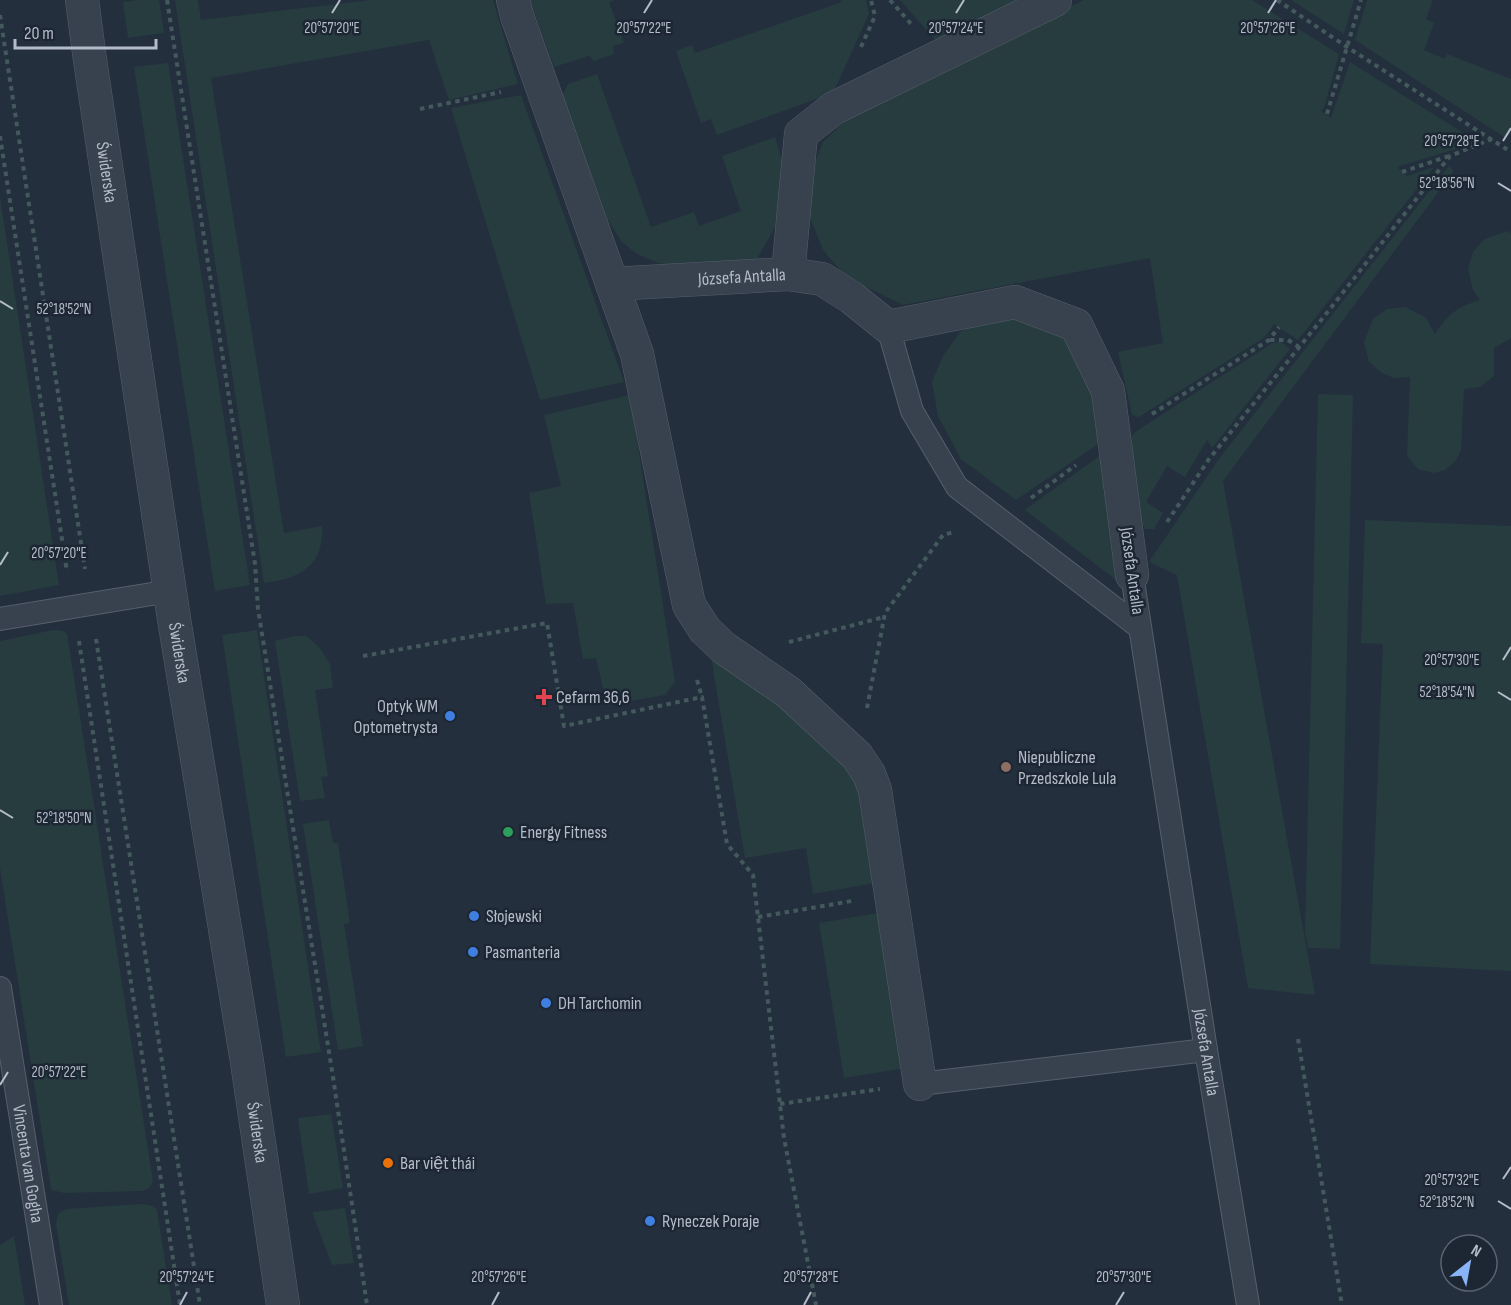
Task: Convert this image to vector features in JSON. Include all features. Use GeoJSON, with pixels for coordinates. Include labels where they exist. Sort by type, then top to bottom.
{"type":"FeatureCollection","features":[{"type":"Feature","properties":{"kind":"street","name":"Świderska"},"geometry":{"type":"LineString","coordinates":[[82,0],[170,591],[246,1050],[283,1305]]}},
{"type":"Feature","properties":{"kind":"street"},"geometry":{"type":"LineString","coordinates":[[513,0],[637,354],[689,606],[705,630],[724,648],[788,692],[857,756],[869,774],[875,790],[920,1084]]}},
{"type":"Feature","properties":{"kind":"street"},"geometry":{"type":"LineString","coordinates":[[788,274],[801,134],[834,108],[1055,0]]}},
{"type":"Feature","properties":{"kind":"street","name":"Józsefa Antalla"},"geometry":{"type":"LineString","coordinates":[[612,284],[788,274],[822,279],[852,298],[888,327],[1015,302],[1076,325],[1108,391],[1132,575]]}},
{"type":"Feature","properties":{"kind":"lane"},"geometry":{"type":"LineString","coordinates":[[888,327],[912,411],[957,487],[1139,627]]}},
{"type":"Feature","properties":{"kind":"lane","name":"Józsefa Antalla"},"geometry":{"type":"LineString","coordinates":[[1132,575],[1248,1305]]}},
{"type":"Feature","properties":{"kind":"lane"},"geometry":{"type":"LineString","coordinates":[[0,620],[170,591]]}},
{"type":"Feature","properties":{"kind":"lane","name":"Vincenta van Gogha"},"geometry":{"type":"LineString","coordinates":[[0,988],[51,1305]]}},
{"type":"Feature","properties":{"kind":"lane"},"geometry":{"type":"LineString","coordinates":[[920,1084],[1206,1050]]}},
{"type":"Feature","properties":{"kind":"path"},"geometry":{"type":"LineString","coordinates":[[167,0],[255,564],[258,609],[367,1305]]}},
{"type":"Feature","properties":{"kind":"path"},"geometry":{"type":"LineString","coordinates":[[1277,0],[1511,152]]}},
{"type":"Feature","properties":{"kind":"path"},"geometry":{"type":"LineString","coordinates":[[1327,114],[1361,0]]}},
{"type":"Feature","properties":{"kind":"path"},"geometry":{"type":"LineString","coordinates":[[0,15],[180,1305]]}},
{"type":"Feature","properties":{"kind":"path"},"geometry":{"type":"LineString","coordinates":[[420,110],[540,82]]}},
{"type":"Feature","properties":{"kind":"path"},"geometry":{"type":"LineString","coordinates":[[0,136],[69,584],[82,605],[200,1305]]}},
{"type":"Feature","properties":{"kind":"path"},"geometry":{"type":"LineString","coordinates":[[1402,172],[1492,139]]}},
{"type":"Feature","properties":{"kind":"path"},"geometry":{"type":"LineString","coordinates":[[1132,575],[1209,459],[1450,156]]}},
{"type":"Feature","properties":{"kind":"path"},"geometry":{"type":"LineString","coordinates":[[1269,340],[1288,340],[1299,347]]}},
{"type":"Feature","properties":{"kind":"path"},"geometry":{"type":"LineString","coordinates":[[857,756],[885,614],[943,535],[1000,520]]}},
{"type":"Feature","properties":{"kind":"path"},"geometry":{"type":"LineString","coordinates":[[740,659],[757,651],[884,617]]}},
{"type":"Feature","properties":{"kind":"path"},"geometry":{"type":"LineString","coordinates":[[363,656],[547,623],[564,726],[702,697]]}},
{"type":"Feature","properties":{"kind":"path"},"geometry":{"type":"LineString","coordinates":[[697,678],[728,844],[753,875],[784,1138],[816,1305]]}},
{"type":"Feature","properties":{"kind":"path"},"geometry":{"type":"LineString","coordinates":[[758,916],[861,899]]}},
{"type":"Feature","properties":{"kind":"path"},"geometry":{"type":"LineString","coordinates":[[1298,1040],[1342,1305]]}},
{"type":"Feature","properties":{"kind":"path"},"geometry":{"type":"LineString","coordinates":[[780,1104],[842,1094]]}},
{"type":"Feature","properties":{"kind":"green space"},"geometry":{"type":"Polygon","coordinates":[[[159,0],[164,33],[128,38],[123,2],[159,0]]]}},
{"type":"Feature","properties":{"kind":"green space"},"geometry":{"type":"Polygon","coordinates":[[[175,0],[198,0],[201,20],[371,0],[493,0],[518,84],[449,100],[429,40],[211,78],[284,533],[322,526],[322,540],[314,561],[299,574],[277,581],[264,583],[175,0]]]}},
{"type":"Feature","properties":{"kind":"green space"},"geometry":{"type":"Polygon","coordinates":[[[530,0],[615,0],[609,2],[624,43],[613,46],[614,54],[594,61],[589,56],[554,67],[530,0]]]}},
{"type":"Feature","properties":{"kind":"green space"},"geometry":{"type":"Polygon","coordinates":[[[841,0],[866,0],[869,14],[833,93],[717,135],[711,119],[701,123],[676,51],[692,45],[695,53],[842,2],[841,0]]]}},
{"type":"Feature","properties":{"kind":"green space"},"geometry":{"type":"Polygon","coordinates":[[[900,0],[1028,0],[939,44],[900,0]]]}},
{"type":"Feature","properties":{"kind":"green space"},"geometry":{"type":"Polygon","coordinates":[[[1084,0],[1252,0],[1339,54],[1324,108],[1321,111],[1331,118],[1350,62],[1478,142],[1397,167],[1407,176],[1434,167],[1298,340],[1274,324],[1265,337],[1139,417],[1132,415],[1118,352],[1163,343],[1150,258],[903,305],[846,277],[823,250],[809,215],[807,182],[823,142],[852,114],[1084,0]]]}},
{"type":"Feature","properties":{"kind":"green space"},"geometry":{"type":"Polygon","coordinates":[[[1291,0],[1354,0],[1344,34],[1291,0]]]}},
{"type":"Feature","properties":{"kind":"green space"},"geometry":{"type":"Polygon","coordinates":[[[1367,0],[1433,0],[1426,19],[1434,23],[1424,50],[1445,59],[1447,54],[1511,79],[1511,132],[1509,131],[1504,137],[1355,40],[1367,0]]]}},
{"type":"Feature","properties":{"kind":"green space"},"geometry":{"type":"Polygon","coordinates":[[[168,63],[250,585],[215,591],[134,67],[168,63]]]}},
{"type":"Feature","properties":{"kind":"green space"},"geometry":{"type":"Polygon","coordinates":[[[597,74],[651,227],[694,212],[699,226],[741,211],[722,156],[775,137],[789,184],[786,203],[758,257],[743,266],[699,271],[658,263],[637,254],[622,242],[607,219],[562,95],[568,84],[597,74]]]}},
{"type":"Feature","properties":{"kind":"green space"},"geometry":{"type":"Polygon","coordinates":[[[521,95],[624,382],[540,400],[451,108],[521,95]]]}},
{"type":"Feature","properties":{"kind":"green space"},"geometry":{"type":"Polygon","coordinates":[[[1449,166],[1454,171],[1223,481],[1315,995],[1248,988],[1177,575],[1149,562],[1218,460],[1449,166]]]}},
{"type":"Feature","properties":{"kind":"green space"},"geometry":{"type":"Polygon","coordinates":[[[0,197],[59,585],[0,596],[0,197]]]}},
{"type":"Feature","properties":{"kind":"green space"},"geometry":{"type":"Polygon","coordinates":[[[1507,231],[1511,233],[1511,338],[1494,348],[1494,376],[1480,387],[1464,389],[1461,451],[1456,460],[1445,470],[1434,473],[1418,469],[1407,456],[1410,377],[1394,378],[1382,373],[1369,362],[1364,342],[1373,319],[1387,309],[1405,307],[1425,317],[1435,334],[1454,312],[1480,300],[1473,290],[1468,269],[1473,252],[1485,239],[1507,231]]]}},
{"type":"Feature","properties":{"kind":"green space"},"geometry":{"type":"Polygon","coordinates":[[[991,315],[1051,325],[1075,350],[1093,385],[1107,438],[1016,500],[961,459],[938,416],[932,382],[943,356],[960,332],[991,315]]]}},
{"type":"Feature","properties":{"kind":"green space"},"geometry":{"type":"Polygon","coordinates":[[[1280,341],[1290,349],[1212,448],[1207,440],[1185,477],[1167,466],[1146,502],[1163,513],[1154,529],[1145,529],[1141,522],[1131,444],[1132,436],[1271,344],[1280,341]]]}},
{"type":"Feature","properties":{"kind":"green space"},"geometry":{"type":"Polygon","coordinates":[[[1318,394],[1353,395],[1340,949],[1308,948],[1305,931],[1318,394]]]}},
{"type":"Feature","properties":{"kind":"green space"},"geometry":{"type":"Polygon","coordinates":[[[630,395],[675,682],[665,695],[607,705],[596,658],[583,659],[573,603],[546,604],[529,493],[561,486],[544,415],[630,395]]]}},
{"type":"Feature","properties":{"kind":"green space"},"geometry":{"type":"Polygon","coordinates":[[[1109,449],[1121,579],[1116,580],[1025,510],[1109,449]]]}},
{"type":"Feature","properties":{"kind":"green space"},"geometry":{"type":"Polygon","coordinates":[[[1365,520],[1511,526],[1511,971],[1370,964],[1383,644],[1361,643],[1365,520]]]}},
{"type":"Feature","properties":{"kind":"green space"},"geometry":{"type":"Polygon","coordinates":[[[53,630],[67,634],[153,1181],[149,1188],[142,1191],[64,1193],[51,1190],[0,868],[0,641],[53,630]]]}},
{"type":"Feature","properties":{"kind":"green space"},"geometry":{"type":"Polygon","coordinates":[[[257,630],[321,1052],[286,1057],[222,635],[257,630]]]}},
{"type":"Feature","properties":{"kind":"green space"},"geometry":{"type":"Polygon","coordinates":[[[306,636],[319,647],[330,664],[333,688],[315,690],[328,776],[321,777],[325,798],[300,801],[275,641],[306,636]]]}},
{"type":"Feature","properties":{"kind":"green space"},"geometry":{"type":"Polygon","coordinates":[[[711,657],[775,700],[834,752],[859,789],[875,883],[813,894],[806,848],[745,858],[711,657]]]}},
{"type":"Feature","properties":{"kind":"green space"},"geometry":{"type":"Polygon","coordinates":[[[329,820],[333,843],[338,843],[350,923],[344,924],[363,1046],[338,1050],[303,824],[329,820]]]}},
{"type":"Feature","properties":{"kind":"green space"},"geometry":{"type":"Polygon","coordinates":[[[879,913],[905,1068],[844,1078],[819,923],[879,913]]]}},
{"type":"Feature","properties":{"kind":"green space"},"geometry":{"type":"Polygon","coordinates":[[[331,1114],[343,1188],[309,1194],[298,1118],[331,1114]]]}},
{"type":"Feature","properties":{"kind":"green space"},"geometry":{"type":"Polygon","coordinates":[[[141,1204],[153,1206],[157,1210],[172,1305],[69,1305],[56,1224],[58,1214],[66,1209],[141,1204]]]}},
{"type":"Feature","properties":{"kind":"green space"},"geometry":{"type":"Polygon","coordinates":[[[345,1208],[354,1263],[332,1265],[312,1212],[345,1208]]]}},
{"type":"Feature","properties":{"kind":"green space"},"geometry":{"type":"Polygon","coordinates":[[[14,1236],[25,1305],[0,1305],[0,1245],[14,1236]]]}},
{"type":"Feature","properties":{"kind":"place","name":"Cefarm 36,6"},"geometry":{"type":"Point","coordinates":[544,697]}},
{"type":"Feature","properties":{"kind":"place","name":"Optyk WM Optometrysta"},"geometry":{"type":"Point","coordinates":[450,716]}},
{"type":"Feature","properties":{"kind":"place","name":"Niepubliczne Przedszkole Lula"},"geometry":{"type":"Point","coordinates":[1006,767]}},
{"type":"Feature","properties":{"kind":"place","name":"Energy Fitness"},"geometry":{"type":"Point","coordinates":[508,832]}},
{"type":"Feature","properties":{"kind":"place","name":"Słojewski"},"geometry":{"type":"Point","coordinates":[474,916]}},
{"type":"Feature","properties":{"kind":"place","name":"Pasmanteria"},"geometry":{"type":"Point","coordinates":[473,952]}},
{"type":"Feature","properties":{"kind":"place","name":"DH Tarchomin"},"geometry":{"type":"Point","coordinates":[546,1003]}},
{"type":"Feature","properties":{"kind":"place","name":"Bar việt thái"},"geometry":{"type":"Point","coordinates":[388,1163]}},
{"type":"Feature","properties":{"kind":"place","name":"Ryneczek Poraje"},"geometry":{"type":"Point","coordinates":[650,1221]}}]}
